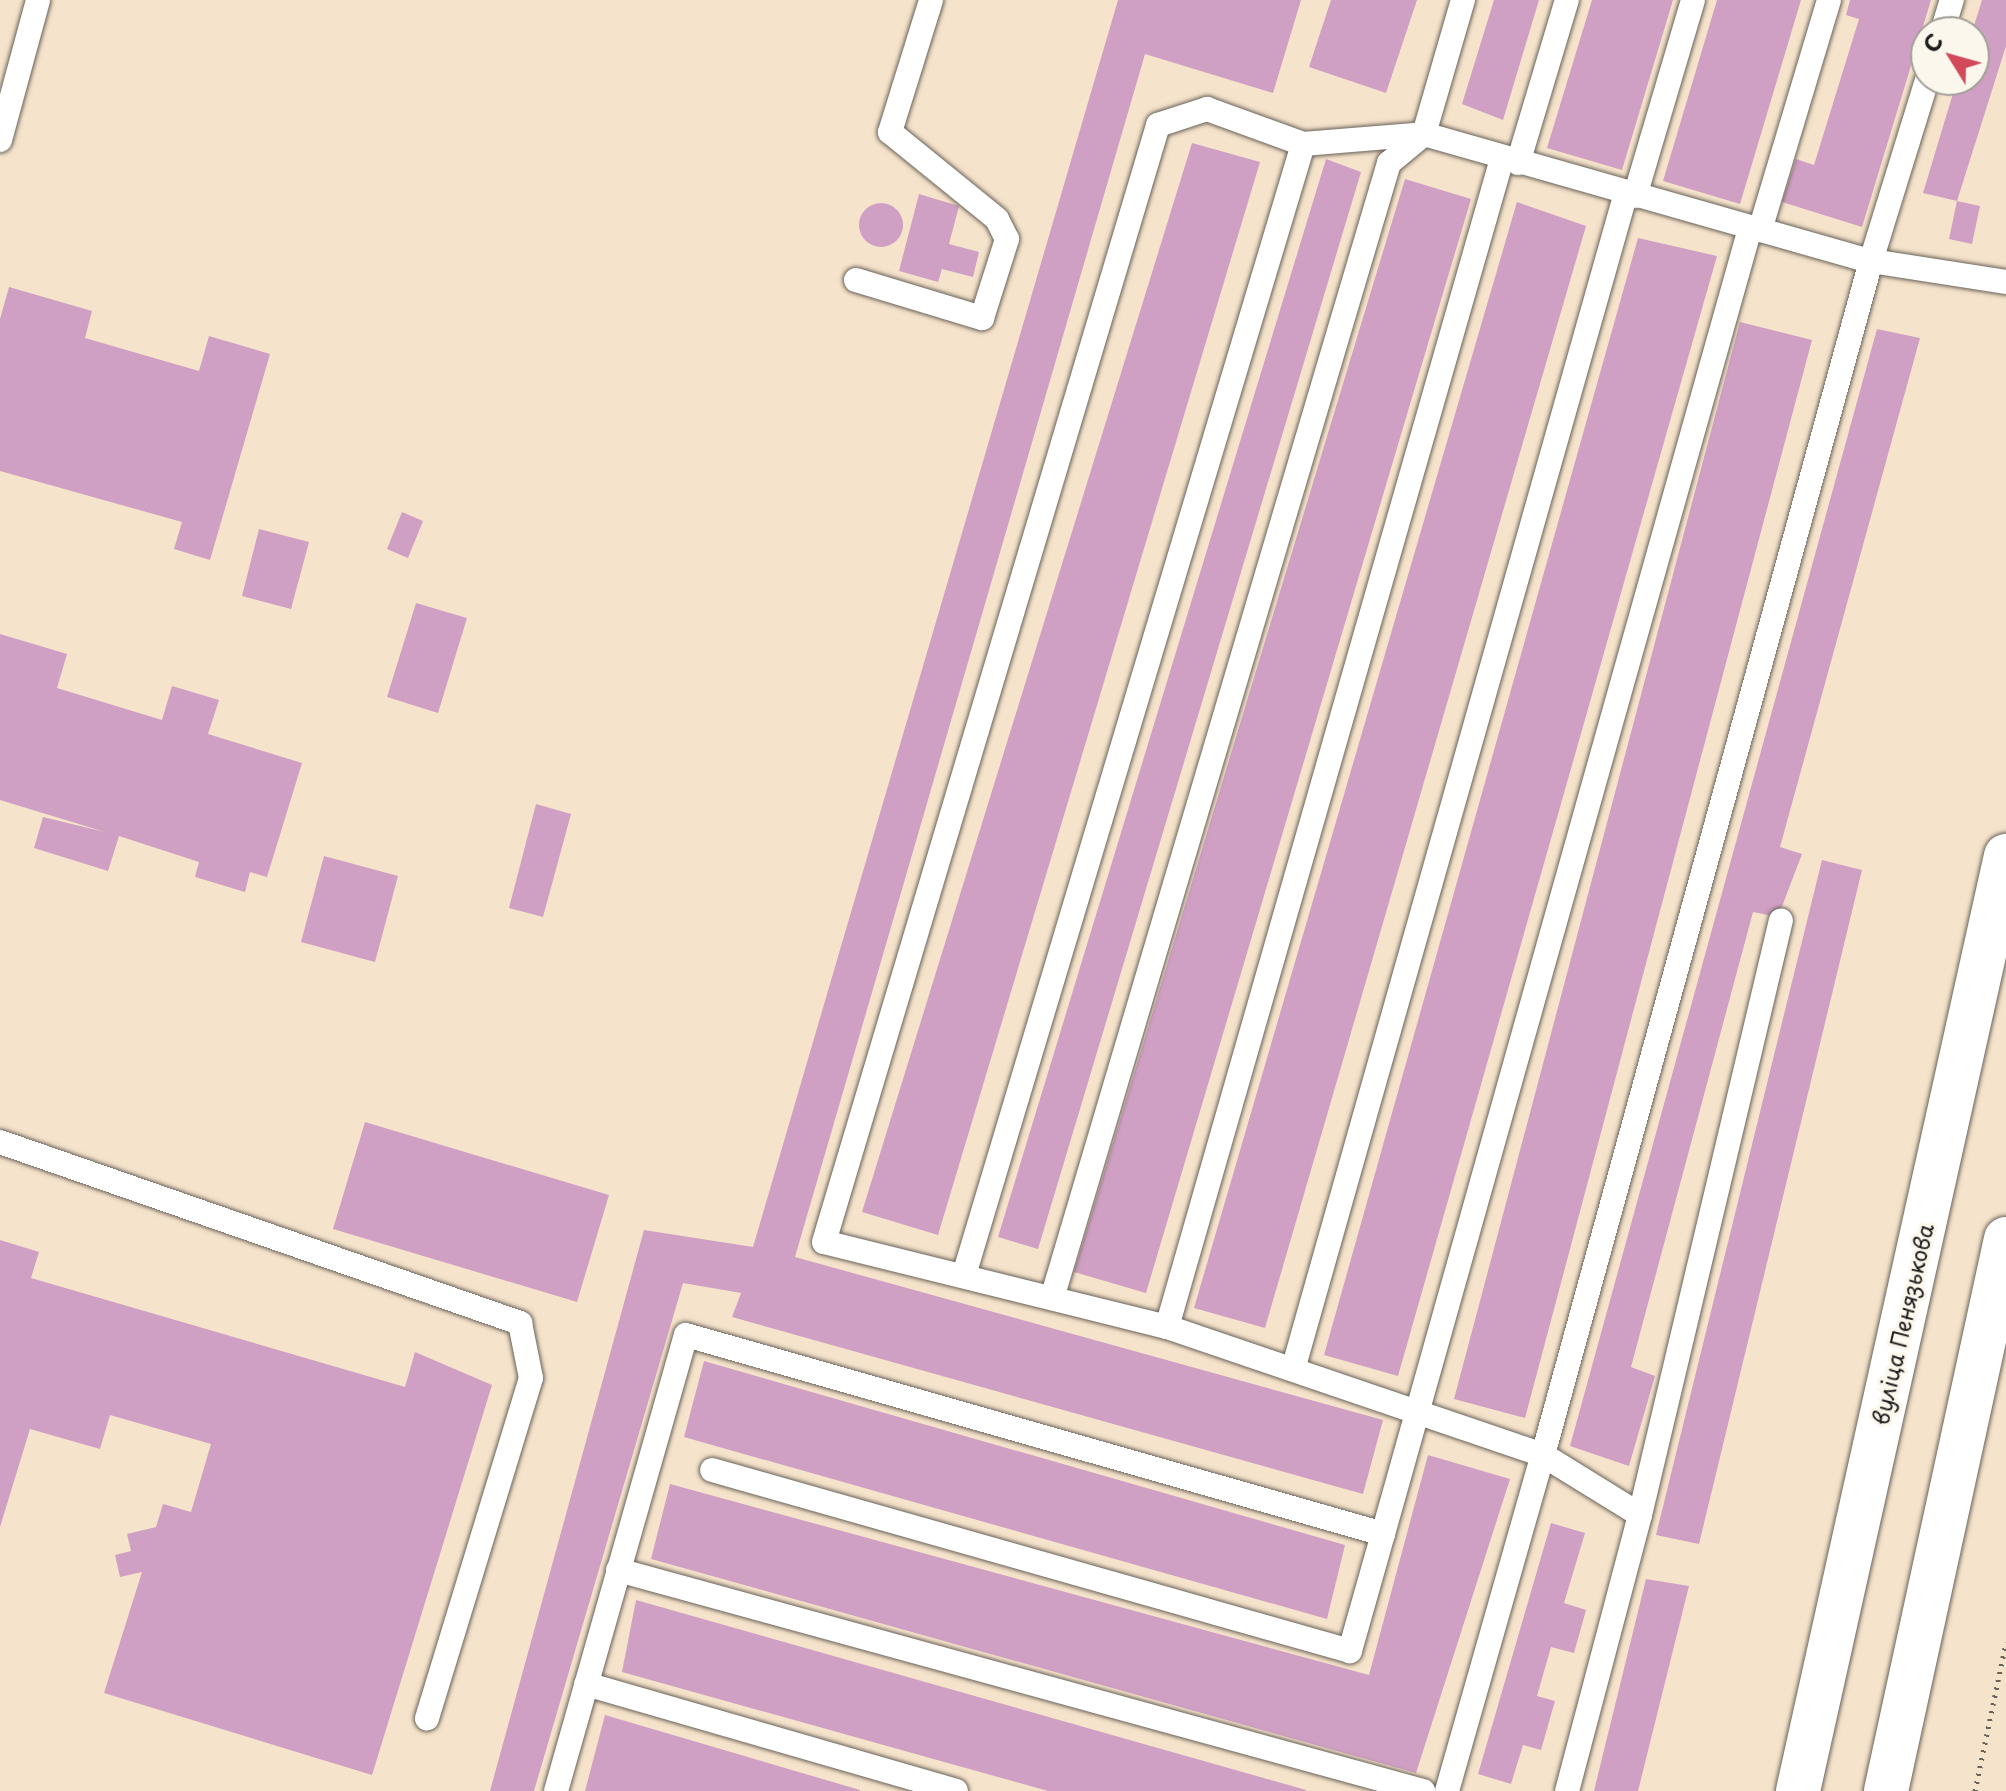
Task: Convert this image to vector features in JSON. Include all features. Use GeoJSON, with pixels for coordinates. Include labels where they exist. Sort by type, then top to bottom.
{"type":"FeatureCollection","features":[{"type":"Feature","properties":{"kind":"street","name":"вуліца Пенязькова"},"geometry":{"type":"LineString","coordinates":[[1798,1791],[2006,856]]}},
{"type":"Feature","properties":{"kind":"street"},"geometry":{"type":"LineString","coordinates":[[1886,1791],[2006,1239]]}},
{"type":"Feature","properties":{"kind":"lane"},"geometry":{"type":"LineString","coordinates":[[0,140],[38,0]]}},
{"type":"Feature","properties":{"kind":"lane"},"geometry":{"type":"LineString","coordinates":[[856,280],[982,318],[1007,239],[997,219],[890,132],[931,0]]}},
{"type":"Feature","properties":{"kind":"lane"},"geometry":{"type":"LineString","coordinates":[[1053,1295],[1389,163],[1424,134],[1463,0]]}},
{"type":"Feature","properties":{"kind":"lane"},"geometry":{"type":"LineString","coordinates":[[1167,1327],[1510,161],[1567,0]]}},
{"type":"Feature","properties":{"kind":"lane"},"geometry":{"type":"LineString","coordinates":[[1294,1366],[1630,194],[1693,0]]}},
{"type":"Feature","properties":{"kind":"lane"},"geometry":{"type":"LineString","coordinates":[[712,1470],[1350,1651],[1420,1414],[1755,229],[1829,0]]}},
{"type":"Feature","properties":{"kind":"lane"},"geometry":{"type":"LineString","coordinates":[[1447,1791],[1543,1455],[1871,261],[1922,96]]}},
{"type":"Feature","properties":{"kind":"lane"},"geometry":{"type":"LineString","coordinates":[[1640,1515],[1543,1455],[1420,1414],[1294,1366],[1053,1295],[824,1242],[1158,125],[1207,109],[1303,144],[1424,134],[1510,161],[1871,261],[2006,282]]}},
{"type":"Feature","properties":{"kind":"lane"},"geometry":{"type":"LineString","coordinates":[[964,1275],[1303,144]]}},
{"type":"Feature","properties":{"kind":"lane"},"geometry":{"type":"LineString","coordinates":[[1567,1791],[1640,1515],[1781,920]]}},
{"type":"Feature","properties":{"kind":"lane"},"geometry":{"type":"LineString","coordinates":[[0,1142],[520,1323],[531,1378],[427,1718]]}},
{"type":"Feature","properties":{"kind":"lane"},"geometry":{"type":"LineString","coordinates":[[556,1791],[686,1335],[1383,1534]]}},
{"type":"Feature","properties":{"kind":"lane"},"geometry":{"type":"LineString","coordinates":[[618,1570],[1423,1791]]}},
{"type":"Feature","properties":{"kind":"lane"},"geometry":{"type":"LineString","coordinates":[[586,1684],[956,1791]]}},
{"type":"Feature","properties":{"kind":"path"},"geometry":{"type":"LineString","coordinates":[[1975,1791],[2006,1642]]}},
{"type":"Feature","properties":{"kind":"building"},"geometry":{"type":"Polygon","coordinates":[[[1118,0],[1301,0],[1273,93],[1145,54],[795,1257],[1383,1420],[1363,1494],[732,1317],[741,1293],[683,1283],[534,1791],[490,1791],[644,1230],[753,1247],[1118,0]]]}},
{"type":"Feature","properties":{"kind":"building"},"geometry":{"type":"Polygon","coordinates":[[[1331,0],[1417,0],[1386,93],[1309,67],[1331,0]]]}},
{"type":"Feature","properties":{"kind":"building"},"geometry":{"type":"Polygon","coordinates":[[[1494,0],[1539,0],[1503,120],[1462,104],[1494,0]]]}},
{"type":"Feature","properties":{"kind":"building"},"geometry":{"type":"Polygon","coordinates":[[[1592,0],[1673,0],[1622,170],[1547,148],[1592,0]]]}},
{"type":"Feature","properties":{"kind":"building"},"geometry":{"type":"Polygon","coordinates":[[[1717,0],[1801,0],[1740,204],[1663,181],[1717,0]]]}},
{"type":"Feature","properties":{"kind":"building"},"geometry":{"type":"Polygon","coordinates":[[[1850,0],[1931,0],[1926,16],[1910,16],[1910,69],[1862,227],[1782,202],[1796,159],[1814,165],[1859,19],[1846,15],[1850,0]]]}},
{"type":"Feature","properties":{"kind":"building"},"geometry":{"type":"Polygon","coordinates":[[[1982,0],[2006,0],[2006,46],[1957,201],[1923,193],[1952,96],[1990,96],[1990,16],[1977,16],[1982,0]]]}},
{"type":"Feature","properties":{"kind":"building"},"geometry":{"type":"Polygon","coordinates":[[[1192,143],[1260,162],[938,1235],[862,1212],[1192,143]]]}},
{"type":"Feature","properties":{"kind":"building"},"geometry":{"type":"Polygon","coordinates":[[[1326,159],[1361,172],[1038,1249],[998,1237],[1326,159]]]}},
{"type":"Feature","properties":{"kind":"building"},"geometry":{"type":"Polygon","coordinates":[[[1405,179],[1471,199],[1146,1293],[1074,1272],[1405,179]]]}},
{"type":"Feature","properties":{"kind":"building"},"geometry":{"type":"Polygon","coordinates":[[[919,194],[959,206],[949,244],[979,252],[973,277],[942,269],[938,282],[899,271],[919,194]]]}},
{"type":"Feature","properties":{"kind":"building"},"geometry":{"type":"Polygon","coordinates":[[[1957,201],[1980,206],[1972,244],[1949,239],[1957,201]]]}},
{"type":"Feature","properties":{"kind":"building"},"geometry":{"type":"Polygon","coordinates":[[[1517,202],[1586,226],[1265,1328],[1194,1308],[1517,202]]]}},
{"type":"Feature","properties":{"kind":"building"},"geometry":{"type":"Polygon","coordinates":[[[881,203],[896,210],[903,225],[896,240],[881,247],[866,240],[859,225],[866,210],[881,203]]]}},
{"type":"Feature","properties":{"kind":"building"},"geometry":{"type":"Polygon","coordinates":[[[1638,238],[1717,256],[1398,1376],[1324,1355],[1638,238]]]}},
{"type":"Feature","properties":{"kind":"building"},"geometry":{"type":"Polygon","coordinates":[[[9,287],[92,311],[85,338],[199,371],[209,336],[270,354],[210,560],[174,549],[182,522],[0,471],[0,319],[9,287]]]}},
{"type":"Feature","properties":{"kind":"building"},"geometry":{"type":"Polygon","coordinates":[[[1740,322],[1812,340],[1525,1418],[1454,1399],[1740,322]]]}},
{"type":"Feature","properties":{"kind":"building"},"geometry":{"type":"Polygon","coordinates":[[[1877,329],[1920,338],[1780,847],[1802,854],[1778,917],[1753,912],[1631,1367],[1655,1376],[1629,1466],[1570,1446],[1877,329]]]}},
{"type":"Feature","properties":{"kind":"building"},"geometry":{"type":"Polygon","coordinates":[[[402,512],[423,521],[408,558],[387,549],[402,512]]]}},
{"type":"Feature","properties":{"kind":"building"},"geometry":{"type":"Polygon","coordinates":[[[259,529],[309,542],[291,609],[242,596],[259,529]]]}},
{"type":"Feature","properties":{"kind":"building"},"geometry":{"type":"Polygon","coordinates":[[[416,603],[467,618],[438,713],[387,697],[416,603]]]}},
{"type":"Feature","properties":{"kind":"building"},"geometry":{"type":"Polygon","coordinates":[[[0,634],[67,654],[57,688],[162,720],[172,686],[219,700],[208,734],[302,763],[267,877],[250,872],[245,892],[195,877],[199,862],[119,836],[108,871],[34,848],[43,817],[105,832],[0,800],[0,634]]]}},
{"type":"Feature","properties":{"kind":"building"},"geometry":{"type":"Polygon","coordinates":[[[536,804],[571,814],[543,917],[509,908],[536,804]]]}},
{"type":"Feature","properties":{"kind":"building"},"geometry":{"type":"Polygon","coordinates":[[[324,856],[398,876],[375,962],[301,942],[324,856]]]}},
{"type":"Feature","properties":{"kind":"building"},"geometry":{"type":"Polygon","coordinates":[[[1822,860],[1862,870],[1699,1544],[1656,1535],[1822,860]]]}},
{"type":"Feature","properties":{"kind":"building"},"geometry":{"type":"Polygon","coordinates":[[[365,1122],[609,1195],[577,1302],[333,1229],[365,1122]]]}},
{"type":"Feature","properties":{"kind":"building"},"geometry":{"type":"Polygon","coordinates":[[[0,1240],[39,1252],[31,1278],[405,1387],[415,1352],[492,1385],[372,1775],[104,1693],[142,1572],[120,1577],[115,1555],[131,1551],[127,1534],[156,1527],[163,1504],[191,1512],[211,1444],[110,1415],[100,1449],[30,1429],[0,1527],[0,1240]]]}},
{"type":"Feature","properties":{"kind":"building"},"geometry":{"type":"Polygon","coordinates":[[[704,1361],[1345,1545],[1327,1619],[684,1437],[704,1361]]]}},
{"type":"Feature","properties":{"kind":"building"},"geometry":{"type":"Polygon","coordinates":[[[1428,1455],[1510,1479],[1416,1773],[651,1559],[670,1484],[1369,1675],[1428,1455]]]}},
{"type":"Feature","properties":{"kind":"building"},"geometry":{"type":"Polygon","coordinates":[[[1551,1523],[1585,1533],[1564,1603],[1586,1610],[1574,1653],[1551,1647],[1537,1696],[1555,1701],[1541,1750],[1523,1745],[1511,1784],[1478,1774],[1551,1523]]]}},
{"type":"Feature","properties":{"kind":"building"},"geometry":{"type":"Polygon","coordinates":[[[1646,1579],[1689,1586],[1638,1791],[1594,1791],[1646,1579]]]}},
{"type":"Feature","properties":{"kind":"building"},"geometry":{"type":"Polygon","coordinates":[[[636,1600],[1306,1791],[1048,1791],[622,1672],[636,1600]]]}},
{"type":"Feature","properties":{"kind":"building"},"geometry":{"type":"Polygon","coordinates":[[[605,1715],[860,1790],[860,1791],[585,1791],[605,1715]]]}}]}
